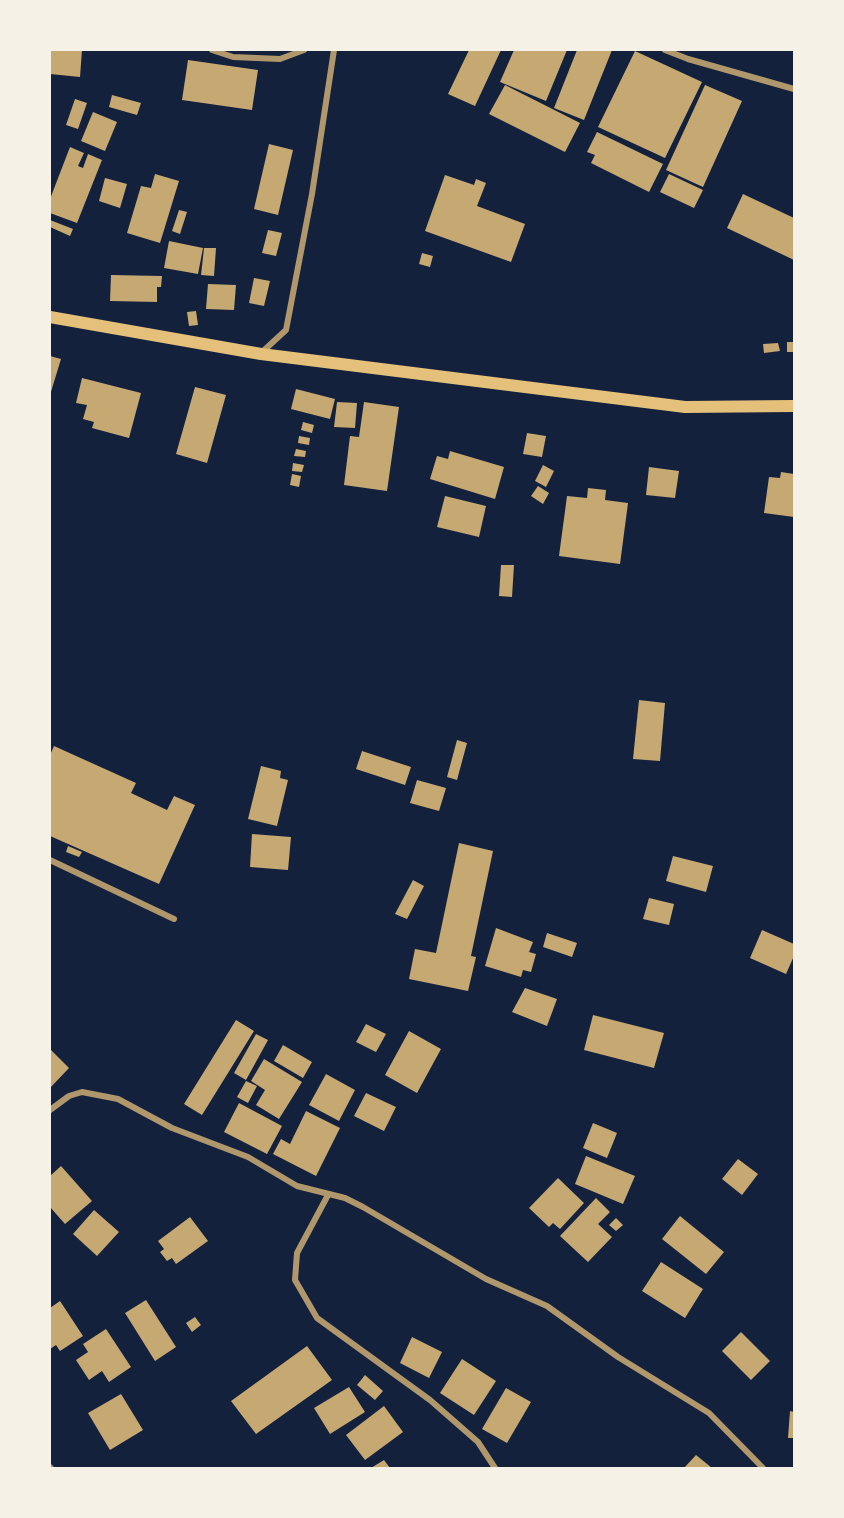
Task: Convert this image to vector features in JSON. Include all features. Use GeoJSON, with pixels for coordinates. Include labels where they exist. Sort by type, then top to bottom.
{"type":"FeatureCollection","features":[{"type":"Feature","properties":{"kind":"main road"},"geometry":{"type":"LineString","coordinates":[[50,317],[261,354],[685,407],[795,406]]}},
{"type":"Feature","properties":{"kind":"street"},"geometry":{"type":"LineString","coordinates":[[212,50],[233,57],[280,59],[304,50]]}},
{"type":"Feature","properties":{"kind":"street"},"geometry":{"type":"LineString","coordinates":[[261,354],[286,330],[318,162],[334,50]]}},
{"type":"Feature","properties":{"kind":"street"},"geometry":{"type":"LineString","coordinates":[[665,50],[688,59],[795,89]]}},
{"type":"Feature","properties":{"kind":"street"},"geometry":{"type":"LineString","coordinates":[[50,860],[174,919]]}},
{"type":"Feature","properties":{"kind":"street"},"geometry":{"type":"LineString","coordinates":[[50,1110],[69,1096],[82,1092],[118,1098],[172,1128],[248,1157],[297,1186],[363,1207],[486,1279],[547,1306],[618,1358],[709,1413],[763,1468]]}},
{"type":"Feature","properties":{"kind":"street"},"geometry":{"type":"LineString","coordinates":[[328,1195],[297,1253],[295,1280],[317,1318],[430,1400],[478,1442],[495,1468]]}},
{"type":"Feature","properties":{"kind":"building"},"geometry":{"type":"Polygon","coordinates":[[[50,50],[82,50],[80,77],[50,74],[50,50]]]}},
{"type":"Feature","properties":{"kind":"building"},"geometry":{"type":"Polygon","coordinates":[[[469,50],[501,50],[475,106],[448,94],[469,50]]]}},
{"type":"Feature","properties":{"kind":"building"},"geometry":{"type":"Polygon","coordinates":[[[514,50],[567,50],[546,101],[500,82],[514,50]]]}},
{"type":"Feature","properties":{"kind":"building"},"geometry":{"type":"Polygon","coordinates":[[[577,50],[612,50],[584,120],[554,108],[577,50]]]}},
{"type":"Feature","properties":{"kind":"building"},"geometry":{"type":"Polygon","coordinates":[[[635,51],[702,82],[665,158],[598,127],[635,51]]]}},
{"type":"Feature","properties":{"kind":"building"},"geometry":{"type":"Polygon","coordinates":[[[188,60],[258,70],[252,110],[182,100],[188,60]]]}},
{"type":"Feature","properties":{"kind":"building"},"geometry":{"type":"Polygon","coordinates":[[[505,85],[580,123],[565,152],[489,114],[505,85]]]}},
{"type":"Feature","properties":{"kind":"building"},"geometry":{"type":"Polygon","coordinates":[[[705,85],[742,101],[703,187],[666,170],[705,85]]]}},
{"type":"Feature","properties":{"kind":"building"},"geometry":{"type":"Polygon","coordinates":[[[112,95],[141,103],[137,115],[109,107],[112,95]]]}},
{"type":"Feature","properties":{"kind":"building"},"geometry":{"type":"Polygon","coordinates":[[[75,99],[87,103],[78,129],[66,125],[75,99]]]}},
{"type":"Feature","properties":{"kind":"building"},"geometry":{"type":"Polygon","coordinates":[[[93,112],[117,122],[105,151],[81,141],[93,112]]]}},
{"type":"Feature","properties":{"kind":"building"},"geometry":{"type":"Polygon","coordinates":[[[597,132],[663,164],[649,192],[591,163],[595,155],[587,152],[597,132]]]}},
{"type":"Feature","properties":{"kind":"building"},"geometry":{"type":"Polygon","coordinates":[[[269,144],[293,150],[278,215],[254,209],[269,144]]]}},
{"type":"Feature","properties":{"kind":"building"},"geometry":{"type":"Polygon","coordinates":[[[70,147],[84,153],[78,166],[83,168],[88,154],[102,160],[77,223],[50,213],[50,199],[70,147]]]}},
{"type":"Feature","properties":{"kind":"building"},"geometry":{"type":"Polygon","coordinates":[[[155,174],[179,181],[160,243],[127,233],[141,186],[151,188],[155,174]]]}},
{"type":"Feature","properties":{"kind":"building"},"geometry":{"type":"Polygon","coordinates":[[[669,174],[703,190],[694,208],[660,192],[669,174]]]}},
{"type":"Feature","properties":{"kind":"building"},"geometry":{"type":"Polygon","coordinates":[[[445,175],[474,185],[476,179],[486,183],[477,206],[525,224],[511,262],[425,231],[445,175]]]}},
{"type":"Feature","properties":{"kind":"building"},"geometry":{"type":"Polygon","coordinates":[[[105,178],[127,184],[120,208],[99,201],[105,178]]]}},
{"type":"Feature","properties":{"kind":"building"},"geometry":{"type":"Polygon","coordinates":[[[743,194],[794,218],[794,260],[727,228],[743,194]]]}},
{"type":"Feature","properties":{"kind":"building"},"geometry":{"type":"Polygon","coordinates":[[[179,210],[187,212],[180,234],[172,231],[179,210]]]}},
{"type":"Feature","properties":{"kind":"building"},"geometry":{"type":"Polygon","coordinates":[[[50,220],[73,229],[70,236],[50,227],[50,220]]]}},
{"type":"Feature","properties":{"kind":"building"},"geometry":{"type":"Polygon","coordinates":[[[268,230],[282,233],[276,256],[262,253],[268,230]]]}},
{"type":"Feature","properties":{"kind":"building"},"geometry":{"type":"Polygon","coordinates":[[[169,241],[203,248],[198,274],[164,268],[169,241]]]}},
{"type":"Feature","properties":{"kind":"building"},"geometry":{"type":"Polygon","coordinates":[[[204,248],[216,248],[214,276],[201,275],[204,248]]]}},
{"type":"Feature","properties":{"kind":"building"},"geometry":{"type":"Polygon","coordinates":[[[422,253],[433,256],[430,267],[419,264],[422,253]]]}},
{"type":"Feature","properties":{"kind":"building"},"geometry":{"type":"Polygon","coordinates":[[[111,275],[162,276],[161,287],[157,287],[157,302],[110,301],[111,275]]]}},
{"type":"Feature","properties":{"kind":"building"},"geometry":{"type":"Polygon","coordinates":[[[254,278],[270,281],[264,306],[249,303],[254,278]]]}},
{"type":"Feature","properties":{"kind":"building"},"geometry":{"type":"Polygon","coordinates":[[[208,284],[236,285],[234,310],[206,309],[208,284]]]}},
{"type":"Feature","properties":{"kind":"building"},"geometry":{"type":"Polygon","coordinates":[[[196,311],[198,325],[189,326],[187,312],[196,311]]]}},
{"type":"Feature","properties":{"kind":"building"},"geometry":{"type":"Polygon","coordinates":[[[787,342],[794,342],[794,352],[787,352],[787,342]]]}},
{"type":"Feature","properties":{"kind":"building"},"geometry":{"type":"Polygon","coordinates":[[[778,343],[780,351],[764,353],[763,344],[778,343]]]}},
{"type":"Feature","properties":{"kind":"building"},"geometry":{"type":"Polygon","coordinates":[[[50,356],[61,359],[50,395],[50,356]]]}},
{"type":"Feature","properties":{"kind":"building"},"geometry":{"type":"Polygon","coordinates":[[[82,378],[141,393],[129,438],[92,428],[94,422],[83,419],[87,405],[76,403],[82,378]]]}},
{"type":"Feature","properties":{"kind":"building"},"geometry":{"type":"Polygon","coordinates":[[[195,387],[226,395],[207,463],[176,454],[195,387]]]}},
{"type":"Feature","properties":{"kind":"building"},"geometry":{"type":"Polygon","coordinates":[[[296,389],[335,399],[330,419],[291,409],[296,389]]]}},
{"type":"Feature","properties":{"kind":"building"},"geometry":{"type":"Polygon","coordinates":[[[337,402],[357,403],[355,428],[334,427],[337,402]]]}},
{"type":"Feature","properties":{"kind":"building"},"geometry":{"type":"Polygon","coordinates":[[[364,402],[399,407],[387,491],[344,485],[350,436],[359,437],[364,402]]]}},
{"type":"Feature","properties":{"kind":"building"},"geometry":{"type":"Polygon","coordinates":[[[303,422],[314,425],[312,433],[301,430],[303,422]]]}},
{"type":"Feature","properties":{"kind":"building"},"geometry":{"type":"Polygon","coordinates":[[[527,433],[546,436],[542,457],[523,454],[527,433]]]}},
{"type":"Feature","properties":{"kind":"building"},"geometry":{"type":"Polygon","coordinates":[[[299,436],[310,438],[309,445],[298,443],[299,436]]]}},
{"type":"Feature","properties":{"kind":"building"},"geometry":{"type":"Polygon","coordinates":[[[296,449],[306,451],[305,457],[294,456],[296,449]]]}},
{"type":"Feature","properties":{"kind":"building"},"geometry":{"type":"Polygon","coordinates":[[[450,451],[504,467],[495,499],[430,479],[437,456],[448,459],[450,451]]]}},
{"type":"Feature","properties":{"kind":"building"},"geometry":{"type":"Polygon","coordinates":[[[293,463],[304,465],[302,472],[292,471],[293,463]]]}},
{"type":"Feature","properties":{"kind":"building"},"geometry":{"type":"Polygon","coordinates":[[[543,465],[554,471],[546,487],[535,481],[543,465]]]}},
{"type":"Feature","properties":{"kind":"building"},"geometry":{"type":"Polygon","coordinates":[[[649,467],[679,471],[675,498],[646,495],[649,467]]]}},
{"type":"Feature","properties":{"kind":"building"},"geometry":{"type":"Polygon","coordinates":[[[781,472],[794,474],[794,517],[764,513],[769,477],[780,478],[781,472]]]}},
{"type":"Feature","properties":{"kind":"building"},"geometry":{"type":"Polygon","coordinates":[[[292,474],[301,476],[299,487],[290,485],[292,474]]]}},
{"type":"Feature","properties":{"kind":"building"},"geometry":{"type":"Polygon","coordinates":[[[538,486],[549,493],[543,504],[531,496],[538,486]]]}},
{"type":"Feature","properties":{"kind":"building"},"geometry":{"type":"Polygon","coordinates":[[[588,488],[606,490],[605,500],[628,503],[620,564],[559,556],[567,496],[587,498],[588,488]]]}},
{"type":"Feature","properties":{"kind":"building"},"geometry":{"type":"Polygon","coordinates":[[[445,496],[486,506],[479,537],[437,527],[445,496]]]}},
{"type":"Feature","properties":{"kind":"building"},"geometry":{"type":"Polygon","coordinates":[[[501,565],[514,565],[512,597],[499,596],[501,565]]]}},
{"type":"Feature","properties":{"kind":"building"},"geometry":{"type":"Polygon","coordinates":[[[639,700],[665,703],[660,761],[633,759],[639,700]]]}},
{"type":"Feature","properties":{"kind":"building"},"geometry":{"type":"Polygon","coordinates":[[[457,740],[467,743],[457,780],[447,777],[457,740]]]}},
{"type":"Feature","properties":{"kind":"building"},"geometry":{"type":"Polygon","coordinates":[[[54,746],[136,783],[131,793],[167,810],[174,796],[195,805],[159,884],[50,836],[50,755],[54,746]]]}},
{"type":"Feature","properties":{"kind":"building"},"geometry":{"type":"Polygon","coordinates":[[[362,751],[411,767],[405,785],[356,769],[362,751]]]}},
{"type":"Feature","properties":{"kind":"building"},"geometry":{"type":"Polygon","coordinates":[[[261,766],[281,771],[280,778],[288,780],[277,826],[248,819],[261,766]]]}},
{"type":"Feature","properties":{"kind":"building"},"geometry":{"type":"Polygon","coordinates":[[[417,780],[446,788],[439,811],[410,803],[417,780]]]}},
{"type":"Feature","properties":{"kind":"building"},"geometry":{"type":"Polygon","coordinates":[[[252,834],[291,837],[288,870],[250,867],[252,834]]]}},
{"type":"Feature","properties":{"kind":"building"},"geometry":{"type":"Polygon","coordinates":[[[459,843],[493,851],[471,956],[476,957],[468,991],[409,979],[415,949],[436,953],[459,843]]]}},
{"type":"Feature","properties":{"kind":"building"},"geometry":{"type":"Polygon","coordinates":[[[68,846],[82,852],[79,857],[66,852],[68,846]]]}},
{"type":"Feature","properties":{"kind":"building"},"geometry":{"type":"Polygon","coordinates":[[[673,856],[713,866],[706,892],[666,881],[673,856]]]}},
{"type":"Feature","properties":{"kind":"building"},"geometry":{"type":"Polygon","coordinates":[[[413,880],[424,886],[407,919],[395,914],[413,880]]]}},
{"type":"Feature","properties":{"kind":"building"},"geometry":{"type":"Polygon","coordinates":[[[649,898],[674,904],[669,925],[643,919],[649,898]]]}},
{"type":"Feature","properties":{"kind":"building"},"geometry":{"type":"Polygon","coordinates":[[[496,928],[533,942],[529,952],[536,954],[531,972],[523,970],[521,977],[485,966],[496,928]]]}},
{"type":"Feature","properties":{"kind":"building"},"geometry":{"type":"Polygon","coordinates":[[[762,930],[794,944],[794,956],[786,974],[750,958],[762,930]]]}},
{"type":"Feature","properties":{"kind":"building"},"geometry":{"type":"Polygon","coordinates":[[[547,933],[577,943],[572,957],[543,947],[547,933]]]}},
{"type":"Feature","properties":{"kind":"building"},"geometry":{"type":"Polygon","coordinates":[[[525,988],[557,999],[547,1026],[512,1012],[525,988]]]}},
{"type":"Feature","properties":{"kind":"building"},"geometry":{"type":"Polygon","coordinates":[[[593,1015],[664,1033],[654,1068],[584,1050],[593,1015]]]}},
{"type":"Feature","properties":{"kind":"building"},"geometry":{"type":"Polygon","coordinates":[[[236,1020],[254,1031],[202,1115],[184,1104],[236,1020]]]}},
{"type":"Feature","properties":{"kind":"building"},"geometry":{"type":"Polygon","coordinates":[[[366,1024],[386,1034],[376,1052],[356,1042],[366,1024]]]}},
{"type":"Feature","properties":{"kind":"building"},"geometry":{"type":"Polygon","coordinates":[[[409,1031],[441,1049],[417,1093],[385,1075],[409,1031]]]}},
{"type":"Feature","properties":{"kind":"building"},"geometry":{"type":"Polygon","coordinates":[[[256,1034],[268,1040],[246,1080],[234,1073],[256,1034]]]}},
{"type":"Feature","properties":{"kind":"building"},"geometry":{"type":"Polygon","coordinates":[[[283,1045],[312,1062],[303,1078],[274,1061],[283,1045]]]}},
{"type":"Feature","properties":{"kind":"building"},"geometry":{"type":"Polygon","coordinates":[[[50,1049],[69,1068],[50,1088],[50,1049]]]}},
{"type":"Feature","properties":{"kind":"building"},"geometry":{"type":"Polygon","coordinates":[[[264,1059],[302,1082],[279,1119],[256,1105],[265,1090],[251,1081],[264,1059]]]}},
{"type":"Feature","properties":{"kind":"building"},"geometry":{"type":"Polygon","coordinates":[[[326,1074],[355,1090],[339,1121],[309,1105],[326,1074]]]}},
{"type":"Feature","properties":{"kind":"building"},"geometry":{"type":"Polygon","coordinates":[[[246,1081],[257,1086],[248,1103],[237,1097],[246,1081]]]}},
{"type":"Feature","properties":{"kind":"building"},"geometry":{"type":"Polygon","coordinates":[[[366,1093],[396,1107],[384,1131],[354,1116],[366,1093]]]}},
{"type":"Feature","properties":{"kind":"building"},"geometry":{"type":"Polygon","coordinates":[[[239,1103],[282,1126],[267,1154],[224,1132],[239,1103]]]}},
{"type":"Feature","properties":{"kind":"building"},"geometry":{"type":"Polygon","coordinates":[[[306,1111],[340,1128],[316,1176],[273,1154],[281,1139],[290,1144],[306,1111]]]}},
{"type":"Feature","properties":{"kind":"building"},"geometry":{"type":"Polygon","coordinates":[[[593,1123],[617,1133],[607,1158],[583,1148],[593,1123]]]}},
{"type":"Feature","properties":{"kind":"building"},"geometry":{"type":"Polygon","coordinates":[[[586,1156],[635,1176],[623,1204],[575,1184],[586,1156]]]}},
{"type":"Feature","properties":{"kind":"building"},"geometry":{"type":"Polygon","coordinates":[[[738,1159],[758,1174],[742,1195],[722,1179],[738,1159]]]}},
{"type":"Feature","properties":{"kind":"building"},"geometry":{"type":"Polygon","coordinates":[[[61,1166],[92,1201],[65,1224],[50,1207],[50,1176],[61,1166]]]}},
{"type":"Feature","properties":{"kind":"building"},"geometry":{"type":"Polygon","coordinates":[[[558,1178],[584,1203],[560,1229],[553,1223],[549,1227],[529,1208],[558,1178]]]}},
{"type":"Feature","properties":{"kind":"building"},"geometry":{"type":"Polygon","coordinates":[[[596,1198],[610,1212],[598,1224],[612,1237],[588,1262],[560,1236],[596,1198]]]}},
{"type":"Feature","properties":{"kind":"building"},"geometry":{"type":"Polygon","coordinates":[[[94,1210],[119,1232],[97,1256],[73,1234],[94,1210]]]}},
{"type":"Feature","properties":{"kind":"building"},"geometry":{"type":"Polygon","coordinates":[[[680,1216],[724,1252],[706,1274],[662,1239],[680,1216]]]}},
{"type":"Feature","properties":{"kind":"building"},"geometry":{"type":"Polygon","coordinates":[[[190,1217],[208,1241],[176,1264],[172,1258],[167,1261],[160,1252],[164,1249],[158,1241],[190,1217]]]}},
{"type":"Feature","properties":{"kind":"building"},"geometry":{"type":"Polygon","coordinates":[[[616,1218],[623,1225],[616,1231],[609,1225],[616,1218]]]}},
{"type":"Feature","properties":{"kind":"building"},"geometry":{"type":"Polygon","coordinates":[[[661,1262],[703,1289],[685,1318],[642,1291],[661,1262]]]}},
{"type":"Feature","properties":{"kind":"building"},"geometry":{"type":"Polygon","coordinates":[[[146,1300],[176,1347],[155,1361],[125,1313],[146,1300]]]}},
{"type":"Feature","properties":{"kind":"building"},"geometry":{"type":"Polygon","coordinates":[[[60,1301],[83,1336],[60,1351],[56,1345],[50,1349],[50,1308],[60,1301]]]}},
{"type":"Feature","properties":{"kind":"building"},"geometry":{"type":"Polygon","coordinates":[[[195,1317],[201,1325],[192,1332],[186,1323],[195,1317]]]}},
{"type":"Feature","properties":{"kind":"building"},"geometry":{"type":"Polygon","coordinates":[[[106,1329],[131,1367],[109,1382],[102,1371],[89,1380],[76,1360],[88,1352],[83,1344],[106,1329]]]}},
{"type":"Feature","properties":{"kind":"building"},"geometry":{"type":"Polygon","coordinates":[[[741,1332],[770,1361],[751,1380],[722,1351],[741,1332]]]}},
{"type":"Feature","properties":{"kind":"building"},"geometry":{"type":"Polygon","coordinates":[[[412,1337],[442,1352],[429,1378],[400,1363],[412,1337]]]}},
{"type":"Feature","properties":{"kind":"building"},"geometry":{"type":"Polygon","coordinates":[[[307,1346],[332,1380],[256,1434],[231,1401],[307,1346]]]}},
{"type":"Feature","properties":{"kind":"building"},"geometry":{"type":"Polygon","coordinates":[[[462,1359],[496,1381],[474,1415],[440,1393],[462,1359]]]}},
{"type":"Feature","properties":{"kind":"building"},"geometry":{"type":"Polygon","coordinates":[[[365,1375],[383,1391],[375,1400],[357,1385],[365,1375]]]}},
{"type":"Feature","properties":{"kind":"building"},"geometry":{"type":"Polygon","coordinates":[[[349,1387],[365,1412],[330,1434],[314,1408],[349,1387]]]}},
{"type":"Feature","properties":{"kind":"building"},"geometry":{"type":"Polygon","coordinates":[[[506,1388],[531,1402],[507,1443],[482,1429],[506,1388]]]}},
{"type":"Feature","properties":{"kind":"building"},"geometry":{"type":"Polygon","coordinates":[[[121,1394],[143,1430],[110,1450],[88,1413],[121,1394]]]}},
{"type":"Feature","properties":{"kind":"building"},"geometry":{"type":"Polygon","coordinates":[[[384,1406],[403,1432],[365,1460],[346,1435],[384,1406]]]}},
{"type":"Feature","properties":{"kind":"building"},"geometry":{"type":"Polygon","coordinates":[[[790,1411],[794,1412],[794,1438],[788,1438],[790,1411]]]}},
{"type":"Feature","properties":{"kind":"building"},"geometry":{"type":"Polygon","coordinates":[[[696,1455],[712,1468],[684,1468],[696,1455]]]}},
{"type":"Feature","properties":{"kind":"building"},"geometry":{"type":"Polygon","coordinates":[[[384,1460],[390,1468],[371,1468],[384,1460]]]}}]}
